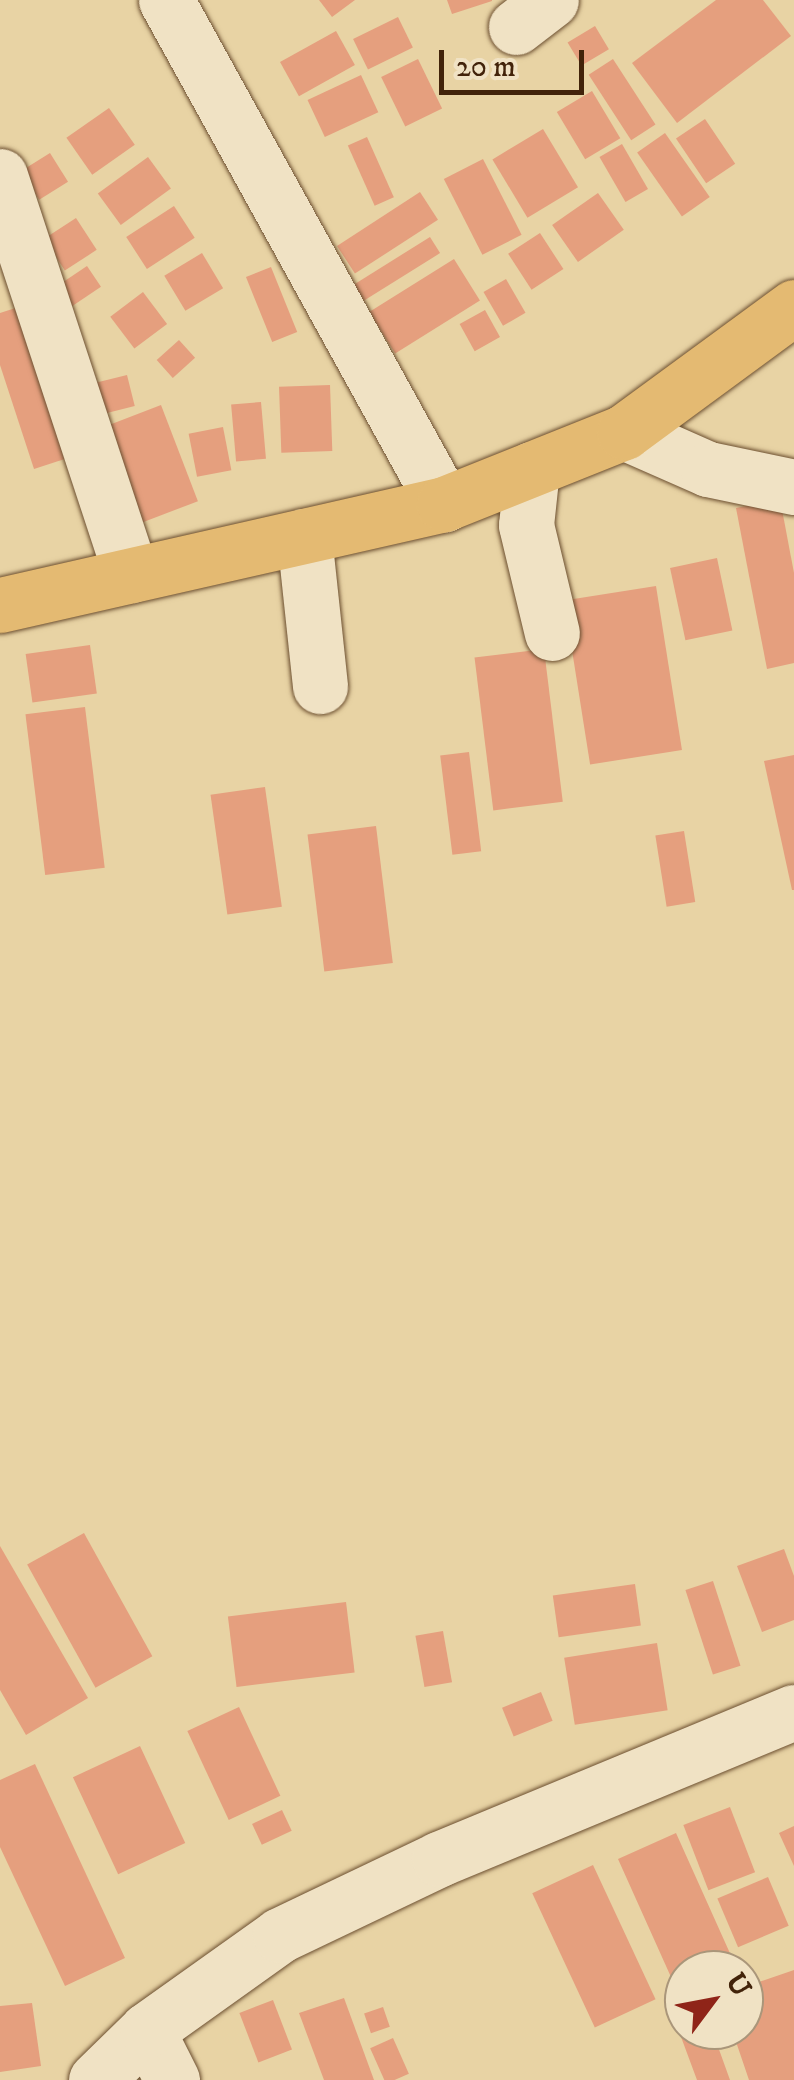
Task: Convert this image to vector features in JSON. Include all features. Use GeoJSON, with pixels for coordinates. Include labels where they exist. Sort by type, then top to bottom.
{"type":"FeatureCollection","features":[{"type":"Feature","properties":{"kind":"main road"},"geometry":{"type":"LineString","coordinates":[[0,605],[444,504],[624,432],[794,307]]}},
{"type":"Feature","properties":{"kind":"street"},"geometry":{"type":"LineString","coordinates":[[166,0],[444,504]]}},
{"type":"Feature","properties":{"kind":"street"},"geometry":{"type":"LineString","coordinates":[[0,176],[131,575]]}},
{"type":"Feature","properties":{"kind":"street"},"geometry":{"type":"LineString","coordinates":[[624,432],[708,469],[794,487]]}},
{"type":"Feature","properties":{"kind":"street"},"geometry":{"type":"LineString","coordinates":[[532,469],[526,524],[552,633]]}},
{"type":"Feature","properties":{"kind":"street"},"geometry":{"type":"LineString","coordinates":[[304,536],[320,686]]}},
{"type":"Feature","properties":{"kind":"street"},"geometry":{"type":"LineString","coordinates":[[96,2080],[147,2030],[280,1935],[439,1859],[794,1712]]}},
{"type":"Feature","properties":{"kind":"street"},"geometry":{"type":"LineString","coordinates":[[147,2030],[172,2080]]}},
{"type":"Feature","properties":{"kind":"building"},"geometry":{"type":"Polygon","coordinates":[[[319,0],[355,0],[332,17],[319,0]]]}},
{"type":"Feature","properties":{"kind":"building"},"geometry":{"type":"Polygon","coordinates":[[[447,0],[492,0],[492,1],[452,14],[447,0]]]}},
{"type":"Feature","properties":{"kind":"building"},"geometry":{"type":"Polygon","coordinates":[[[716,0],[763,0],[791,36],[677,123],[632,63],[716,0]]]}},
{"type":"Feature","properties":{"kind":"building"},"geometry":{"type":"Polygon","coordinates":[[[398,17],[413,48],[368,69],[353,39],[398,17]]]}},
{"type":"Feature","properties":{"kind":"building"},"geometry":{"type":"Polygon","coordinates":[[[595,26],[609,49],[581,66],[568,42],[595,26]]]}},
{"type":"Feature","properties":{"kind":"building"},"geometry":{"type":"Polygon","coordinates":[[[336,31],[355,65],[299,96],[280,62],[336,31]]]}},
{"type":"Feature","properties":{"kind":"building"},"geometry":{"type":"Polygon","coordinates":[[[418,59],[442,108],[405,126],[381,77],[418,59]]]}},
{"type":"Feature","properties":{"kind":"building"},"geometry":{"type":"Polygon","coordinates":[[[613,59],[655,124],[631,140],[589,75],[613,59]]]}},
{"type":"Feature","properties":{"kind":"building"},"geometry":{"type":"Polygon","coordinates":[[[361,75],[378,112],[325,137],[308,100],[361,75]]]}},
{"type":"Feature","properties":{"kind":"building"},"geometry":{"type":"Polygon","coordinates":[[[592,91],[620,138],[585,159],[557,112],[592,91]]]}},
{"type":"Feature","properties":{"kind":"building"},"geometry":{"type":"Polygon","coordinates":[[[109,108],[135,145],[92,175],[66,138],[109,108]]]}},
{"type":"Feature","properties":{"kind":"building"},"geometry":{"type":"Polygon","coordinates":[[[705,119],[735,164],[706,183],[676,139],[705,119]]]}},
{"type":"Feature","properties":{"kind":"building"},"geometry":{"type":"Polygon","coordinates":[[[543,129],[578,187],[527,218],[492,159],[543,129]]]}},
{"type":"Feature","properties":{"kind":"building"},"geometry":{"type":"Polygon","coordinates":[[[665,133],[710,197],[682,216],[637,153],[665,133]]]}},
{"type":"Feature","properties":{"kind":"building"},"geometry":{"type":"Polygon","coordinates":[[[367,137],[394,197],[375,206],[348,146],[367,137]]]}},
{"type":"Feature","properties":{"kind":"building"},"geometry":{"type":"Polygon","coordinates":[[[622,144],[648,189],[625,202],[599,157],[622,144]]]}},
{"type":"Feature","properties":{"kind":"building"},"geometry":{"type":"Polygon","coordinates":[[[50,153],[68,182],[39,200],[21,171],[50,153]]]}},
{"type":"Feature","properties":{"kind":"building"},"geometry":{"type":"Polygon","coordinates":[[[148,157],[171,189],[121,225],[98,193],[148,157]]]}},
{"type":"Feature","properties":{"kind":"building"},"geometry":{"type":"Polygon","coordinates":[[[483,159],[522,235],[482,255],[444,179],[483,159]]]}},
{"type":"Feature","properties":{"kind":"building"},"geometry":{"type":"Polygon","coordinates":[[[420,192],[438,220],[355,274],[337,246],[420,192]]]}},
{"type":"Feature","properties":{"kind":"building"},"geometry":{"type":"Polygon","coordinates":[[[598,193],[624,230],[578,262],[552,225],[598,193]]]}},
{"type":"Feature","properties":{"kind":"building"},"geometry":{"type":"Polygon","coordinates":[[[174,206],[195,238],[147,269],[126,237],[174,206]]]}},
{"type":"Feature","properties":{"kind":"building"},"geometry":{"type":"Polygon","coordinates":[[[76,218],[97,250],[65,271],[44,239],[76,218]]]}},
{"type":"Feature","properties":{"kind":"building"},"geometry":{"type":"Polygon","coordinates":[[[540,233],[563,269],[532,290],[508,254],[540,233]]]}},
{"type":"Feature","properties":{"kind":"building"},"geometry":{"type":"Polygon","coordinates":[[[430,237],[440,253],[364,301],[354,285],[430,237]]]}},
{"type":"Feature","properties":{"kind":"building"},"geometry":{"type":"Polygon","coordinates":[[[202,253],[223,288],[185,311],[164,276],[202,253]]]}},
{"type":"Feature","properties":{"kind":"building"},"geometry":{"type":"Polygon","coordinates":[[[454,259],[480,301],[395,354],[369,312],[454,259]]]}},
{"type":"Feature","properties":{"kind":"building"},"geometry":{"type":"Polygon","coordinates":[[[87,266],[101,287],[72,306],[58,286],[87,266]]]}},
{"type":"Feature","properties":{"kind":"building"},"geometry":{"type":"Polygon","coordinates":[[[271,267],[297,332],[272,342],[246,277],[271,267]]]}},
{"type":"Feature","properties":{"kind":"building"},"geometry":{"type":"Polygon","coordinates":[[[506,279],[526,313],[503,326],[483,292],[506,279]]]}},
{"type":"Feature","properties":{"kind":"building"},"geometry":{"type":"Polygon","coordinates":[[[143,292],[167,324],[134,349],[110,317],[143,292]]]}},
{"type":"Feature","properties":{"kind":"building"},"geometry":{"type":"Polygon","coordinates":[[[31,303],[80,454],[34,469],[0,365],[0,313],[31,303]]]}},
{"type":"Feature","properties":{"kind":"building"},"geometry":{"type":"Polygon","coordinates":[[[485,310],[500,337],[475,351],[460,324],[485,310]]]}},
{"type":"Feature","properties":{"kind":"building"},"geometry":{"type":"Polygon","coordinates":[[[179,340],[195,358],[173,378],[157,360],[179,340]]]}},
{"type":"Feature","properties":{"kind":"building"},"geometry":{"type":"Polygon","coordinates":[[[127,375],[135,406],[87,418],[79,387],[127,375]]]}},
{"type":"Feature","properties":{"kind":"building"},"geometry":{"type":"Polygon","coordinates":[[[330,385],[332,451],[281,453],[279,387],[330,385]]]}},
{"type":"Feature","properties":{"kind":"building"},"geometry":{"type":"Polygon","coordinates":[[[261,402],[266,459],[236,461],[231,405],[261,402]]]}},
{"type":"Feature","properties":{"kind":"building"},"geometry":{"type":"Polygon","coordinates":[[[161,405],[198,501],[123,530],[86,434],[161,405]]]}},
{"type":"Feature","properties":{"kind":"building"},"geometry":{"type":"Polygon","coordinates":[[[223,427],[231,470],[197,477],[189,434],[223,427]]]}},
{"type":"Feature","properties":{"kind":"building"},"geometry":{"type":"Polygon","coordinates":[[[780,499],[794,573],[794,663],[767,669],[736,508],[780,499]]]}},
{"type":"Feature","properties":{"kind":"building"},"geometry":{"type":"Polygon","coordinates":[[[717,558],[732,630],[685,640],[670,568],[717,558]]]}},
{"type":"Feature","properties":{"kind":"building"},"geometry":{"type":"Polygon","coordinates":[[[656,586],[682,750],[590,765],[564,601],[656,586]]]}},
{"type":"Feature","properties":{"kind":"building"},"geometry":{"type":"Polygon","coordinates":[[[90,645],[97,694],[32,703],[26,654],[90,645]]]}},
{"type":"Feature","properties":{"kind":"building"},"geometry":{"type":"Polygon","coordinates":[[[544,649],[563,802],[493,810],[475,658],[544,649]]]}},
{"type":"Feature","properties":{"kind":"building"},"geometry":{"type":"Polygon","coordinates":[[[85,707],[105,868],[45,875],[25,714],[85,707]]]}},
{"type":"Feature","properties":{"kind":"building"},"geometry":{"type":"Polygon","coordinates":[[[469,752],[481,851],[452,855],[440,756],[469,752]]]}},
{"type":"Feature","properties":{"kind":"building"},"geometry":{"type":"Polygon","coordinates":[[[794,755],[794,890],[792,890],[764,761],[794,755]]]}},
{"type":"Feature","properties":{"kind":"building"},"geometry":{"type":"Polygon","coordinates":[[[265,787],[282,907],[227,914],[211,795],[265,787]]]}},
{"type":"Feature","properties":{"kind":"building"},"geometry":{"type":"Polygon","coordinates":[[[376,826],[393,963],[324,971],[308,834],[376,826]]]}},
{"type":"Feature","properties":{"kind":"building"},"geometry":{"type":"Polygon","coordinates":[[[684,831],[695,902],[667,907],[655,836],[684,831]]]}},
{"type":"Feature","properties":{"kind":"building"},"geometry":{"type":"Polygon","coordinates":[[[84,1533],[152,1656],[96,1688],[27,1565],[84,1533]]]}},
{"type":"Feature","properties":{"kind":"building"},"geometry":{"type":"Polygon","coordinates":[[[0,1546],[88,1698],[26,1735],[0,1690],[0,1546]]]}},
{"type":"Feature","properties":{"kind":"building"},"geometry":{"type":"Polygon","coordinates":[[[784,1549],[794,1576],[794,1620],[762,1632],[737,1566],[784,1549]]]}},
{"type":"Feature","properties":{"kind":"building"},"geometry":{"type":"Polygon","coordinates":[[[713,1581],[741,1666],[713,1675],[685,1590],[713,1581]]]}},
{"type":"Feature","properties":{"kind":"building"},"geometry":{"type":"Polygon","coordinates":[[[635,1584],[641,1626],[559,1637],[553,1596],[635,1584]]]}},
{"type":"Feature","properties":{"kind":"building"},"geometry":{"type":"Polygon","coordinates":[[[346,1602],[355,1672],[237,1687],[228,1617],[346,1602]]]}},
{"type":"Feature","properties":{"kind":"building"},"geometry":{"type":"Polygon","coordinates":[[[443,1631],[452,1682],[424,1687],[415,1636],[443,1631]]]}},
{"type":"Feature","properties":{"kind":"building"},"geometry":{"type":"Polygon","coordinates":[[[657,1643],[668,1710],[575,1725],[564,1658],[657,1643]]]}},
{"type":"Feature","properties":{"kind":"building"},"geometry":{"type":"Polygon","coordinates":[[[541,1692],[553,1721],[514,1736],[502,1708],[541,1692]]]}},
{"type":"Feature","properties":{"kind":"building"},"geometry":{"type":"Polygon","coordinates":[[[239,1707],[280,1796],[229,1820],[187,1731],[239,1707]]]}},
{"type":"Feature","properties":{"kind":"building"},"geometry":{"type":"Polygon","coordinates":[[[140,1746],[185,1843],[118,1874],[73,1777],[140,1746]]]}},
{"type":"Feature","properties":{"kind":"building"},"geometry":{"type":"Polygon","coordinates":[[[35,1764],[125,1958],[65,1986],[0,1847],[0,1780],[35,1764]]]}},
{"type":"Feature","properties":{"kind":"building"},"geometry":{"type":"Polygon","coordinates":[[[730,1807],[755,1872],[708,1890],[683,1825],[730,1807]]]}},
{"type":"Feature","properties":{"kind":"building"},"geometry":{"type":"Polygon","coordinates":[[[282,1810],[292,1831],[262,1845],[252,1824],[282,1810]]]}},
{"type":"Feature","properties":{"kind":"building"},"geometry":{"type":"Polygon","coordinates":[[[794,1826],[794,1866],[779,1833],[794,1826]]]}},
{"type":"Feature","properties":{"kind":"building"},"geometry":{"type":"Polygon","coordinates":[[[676,1833],[729,1950],[664,1950],[664,1961],[618,1859],[676,1833]]]}},
{"type":"Feature","properties":{"kind":"building"},"geometry":{"type":"Polygon","coordinates":[[[593,1865],[656,1999],[595,2027],[532,1893],[593,1865]]]}},
{"type":"Feature","properties":{"kind":"building"},"geometry":{"type":"Polygon","coordinates":[[[768,1877],[789,1926],[738,1947],[717,1898],[768,1877]]]}},
{"type":"Feature","properties":{"kind":"building"},"geometry":{"type":"Polygon","coordinates":[[[794,1970],[794,2080],[749,2080],[739,2050],[764,2050],[764,1980],[794,1970]]]}},
{"type":"Feature","properties":{"kind":"building"},"geometry":{"type":"Polygon","coordinates":[[[344,1998],[374,2080],[324,2080],[299,2013],[344,1998]]]}},
{"type":"Feature","properties":{"kind":"building"},"geometry":{"type":"Polygon","coordinates":[[[273,2000],[292,2049],[258,2062],[239,2013],[273,2000]]]}},
{"type":"Feature","properties":{"kind":"building"},"geometry":{"type":"Polygon","coordinates":[[[32,2003],[41,2066],[0,2072],[0,2006],[32,2003]]]}},
{"type":"Feature","properties":{"kind":"building"},"geometry":{"type":"Polygon","coordinates":[[[383,2007],[390,2027],[371,2033],[364,2014],[383,2007]]]}},
{"type":"Feature","properties":{"kind":"building"},"geometry":{"type":"Polygon","coordinates":[[[393,2038],[409,2074],[384,2080],[370,2048],[393,2038]]]}},
{"type":"Feature","properties":{"kind":"building"},"geometry":{"type":"Polygon","coordinates":[[[686,2050],[719,2050],[730,2080],[697,2080],[686,2050]]]}}]}
